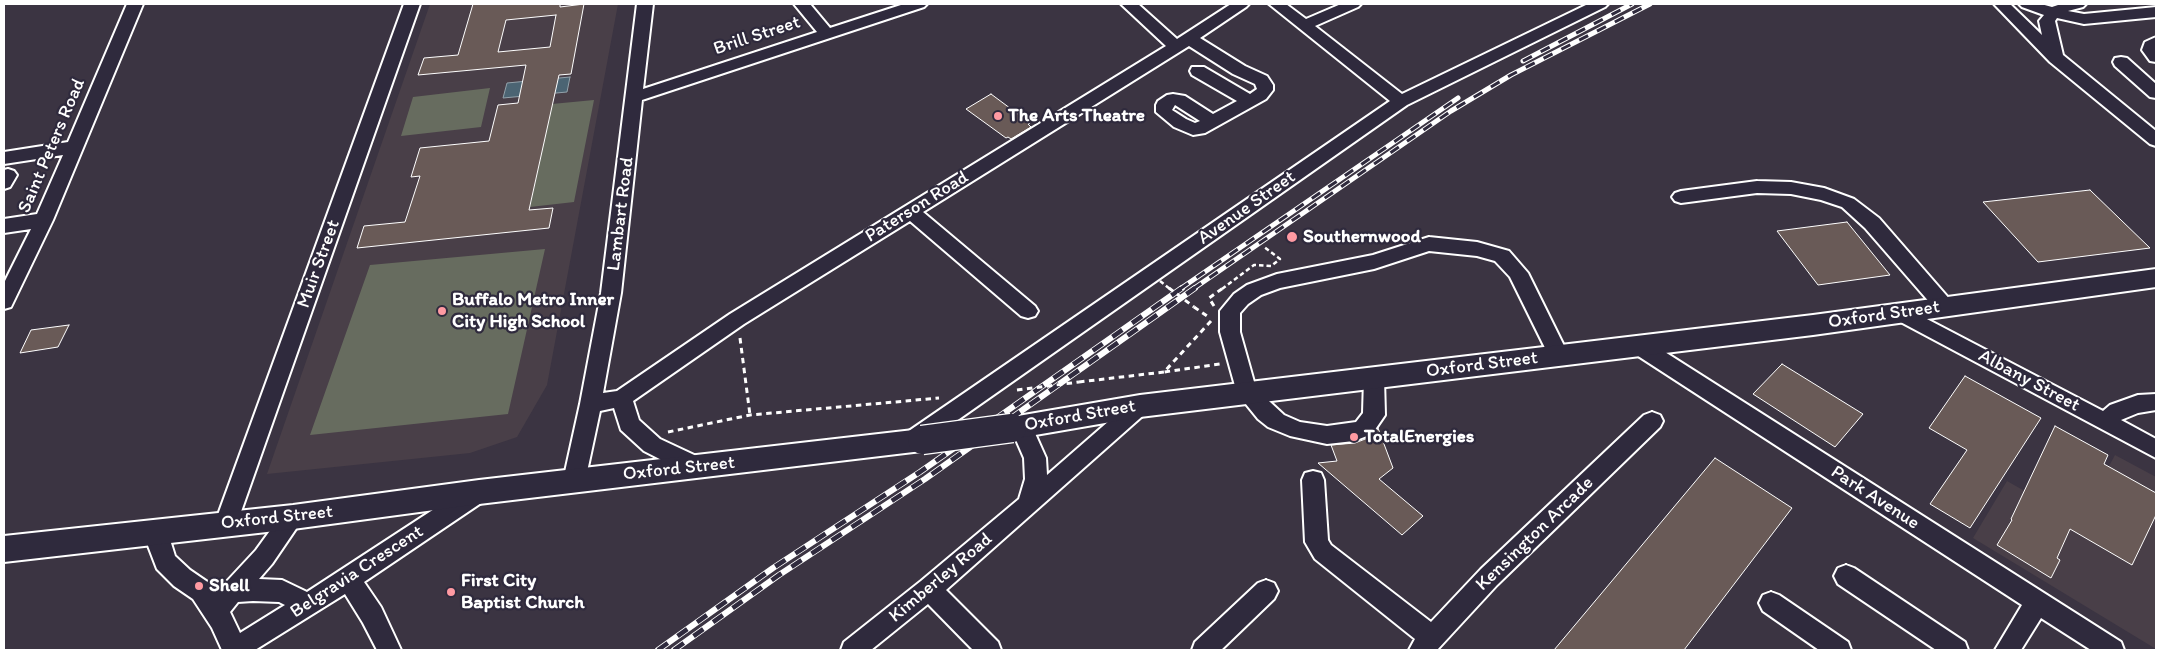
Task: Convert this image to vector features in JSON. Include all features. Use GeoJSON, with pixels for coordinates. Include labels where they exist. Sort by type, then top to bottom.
{"type":"FeatureCollection","features":[{"type":"Feature","properties":{"kind":"main road","name":"Oxford Street"},"geometry":{"type":"LineString","coordinates":[[4,550],[226,523],[294,517],[480,492],[699,468],[916,441],[1017,427],[1140,406],[1902,314],[2156,278]]}},
{"type":"Feature","properties":{"kind":"street","name":"Saint Peters Road"},"geometry":{"type":"LineString","coordinates":[[4,302],[44,220],[135,4]]}},
{"type":"Feature","properties":{"kind":"street","name":"Muir Street"},"geometry":{"type":"LineString","coordinates":[[226,523],[412,4]]}},
{"type":"Feature","properties":{"kind":"street","name":"Lambart Road"},"geometry":{"type":"LineString","coordinates":[[574,481],[591,404],[611,293],[646,4]]}},
{"type":"Feature","properties":{"kind":"street"},"geometry":{"type":"LineString","coordinates":[[802,4],[827,34]]}},
{"type":"Feature","properties":{"kind":"street","name":"Brill Street"},"geometry":{"type":"LineString","coordinates":[[635,98],[919,4]]}},
{"type":"Feature","properties":{"kind":"street"},"geometry":{"type":"LineString","coordinates":[[1129,4],[1182,42],[1261,80],[1265,90],[1250,101],[1213,122]]}},
{"type":"Feature","properties":{"kind":"street","name":"Paterson Road"},"geometry":{"type":"LineString","coordinates":[[591,404],[622,398],[738,319],[1241,4]]}},
{"type":"Feature","properties":{"kind":"street"},"geometry":{"type":"LineString","coordinates":[[1277,4],[1401,101]]}},
{"type":"Feature","properties":{"kind":"street"},"geometry":{"type":"LineString","coordinates":[[1304,25],[1353,4]]}},
{"type":"Feature","properties":{"kind":"street","name":"Avenue Street"},"geometry":{"type":"LineString","coordinates":[[916,441],[1401,101],[1600,4]]}},
{"type":"Feature","properties":{"kind":"street"},"geometry":{"type":"LineString","coordinates":[[2002,4],[2056,58],[2156,140]]}},
{"type":"Feature","properties":{"kind":"street"},"geometry":{"type":"LineString","coordinates":[[2027,4],[2053,13],[2084,19],[2156,12]]}},
{"type":"Feature","properties":{"kind":"street"},"geometry":{"type":"LineString","coordinates":[[2056,58],[2048,21],[2053,13],[2078,4]]}},
{"type":"Feature","properties":{"kind":"street"},"geometry":{"type":"LineString","coordinates":[[2156,42],[2151,45],[2150,50],[2156,57]]}},
{"type":"Feature","properties":{"kind":"street"},"geometry":{"type":"LineString","coordinates":[[2121,62],[2156,93]]}},
{"type":"Feature","properties":{"kind":"street"},"geometry":{"type":"LineString","coordinates":[[1198,71],[1250,101]]}},
{"type":"Feature","properties":{"kind":"street"},"geometry":{"type":"LineString","coordinates":[[5,172],[75,147]]}},
{"type":"Feature","properties":{"kind":"street"},"geometry":{"type":"LineString","coordinates":[[1681,197],[1757,187],[1791,188],[1824,194],[1848,203],[1872,223],[1945,307]]}},
{"type":"Feature","properties":{"kind":"street"},"geometry":{"type":"LineString","coordinates":[[910,211],[1028,311]]}},
{"type":"Feature","properties":{"kind":"street"},"geometry":{"type":"LineString","coordinates":[[4,226],[44,220]]}},
{"type":"Feature","properties":{"kind":"street"},"geometry":{"type":"LineString","coordinates":[[1374,378],[1375,406],[1370,422],[1354,432],[1339,435],[1313,433],[1276,421],[1247,393],[1230,332],[1230,312],[1241,299],[1254,290],[1277,281],[1374,262],[1429,244],[1477,249],[1502,256],[1518,274],[1559,356]]}},
{"type":"Feature","properties":{"kind":"street","name":"Albany Street"},"geometry":{"type":"LineString","coordinates":[[1902,314],[2156,449]]}},
{"type":"Feature","properties":{"kind":"street","name":"Park Avenue"},"geometry":{"type":"LineString","coordinates":[[1639,346],[2112,650]]}},
{"type":"Feature","properties":{"kind":"street"},"geometry":{"type":"LineString","coordinates":[[622,398],[629,424],[642,438],[652,445],[699,468]]}},
{"type":"Feature","properties":{"kind":"street"},"geometry":{"type":"LineString","coordinates":[[2106,421],[2117,411],[2138,404],[2156,402]]}},
{"type":"Feature","properties":{"kind":"street","name":"Kimberley Road"},"geometry":{"type":"LineString","coordinates":[[853,650],[929,589],[1029,504],[1140,406]]}},
{"type":"Feature","properties":{"kind":"street","name":"Kensington Arcade"},"geometry":{"type":"LineString","coordinates":[[1426,644],[1489,577],[1652,420]]}},
{"type":"Feature","properties":{"kind":"street"},"geometry":{"type":"LineString","coordinates":[[1017,427],[1035,458],[1036,479],[1029,504]]}},
{"type":"Feature","properties":{"kind":"street"},"geometry":{"type":"LineString","coordinates":[[1313,480],[1317,542],[1323,552],[1426,644]]}},
{"type":"Feature","properties":{"kind":"street","name":"Belgravia Crescent"},"geometry":{"type":"LineString","coordinates":[[234,650],[349,579],[480,492]]}},
{"type":"Feature","properties":{"kind":"street"},"geometry":{"type":"LineString","coordinates":[[216,610],[264,557],[294,517]]}},
{"type":"Feature","properties":{"kind":"street"},"geometry":{"type":"LineString","coordinates":[[160,531],[159,543],[164,562],[201,592],[216,610],[234,650]]}},
{"type":"Feature","properties":{"kind":"street"},"geometry":{"type":"LineString","coordinates":[[1846,576],[1956,650]]}},
{"type":"Feature","properties":{"kind":"street"},"geometry":{"type":"LineString","coordinates":[[349,579],[372,615],[389,650]]}},
{"type":"Feature","properties":{"kind":"street"},"geometry":{"type":"LineString","coordinates":[[929,589],[988,650]]}},
{"type":"Feature","properties":{"kind":"street"},"geometry":{"type":"LineString","coordinates":[[232,592],[253,590],[282,591],[306,605]]}},
{"type":"Feature","properties":{"kind":"street"},"geometry":{"type":"LineString","coordinates":[[1204,650],[1266,591]]}},
{"type":"Feature","properties":{"kind":"street"},"geometry":{"type":"LineString","coordinates":[[2006,650],[2037,602]]}},
{"type":"Feature","properties":{"kind":"street"},"geometry":{"type":"LineString","coordinates":[[1771,603],[1839,650]]}},
{"type":"Feature","properties":{"kind":"path"},"geometry":{"type":"LineString","coordinates":[[1264,247],[1272,252]]}},
{"type":"Feature","properties":{"kind":"path"},"geometry":{"type":"LineString","coordinates":[[1160,281],[1206,315]]}},
{"type":"Feature","properties":{"kind":"path"},"geometry":{"type":"LineString","coordinates":[[738,319],[750,415]]}},
{"type":"Feature","properties":{"kind":"path"},"geometry":{"type":"LineString","coordinates":[[1164,372],[1212,320]]}},
{"type":"Feature","properties":{"kind":"path"},"geometry":{"type":"LineString","coordinates":[[980,395],[1238,361]]}},
{"type":"Feature","properties":{"kind":"path"},"geometry":{"type":"LineString","coordinates":[[642,438],[750,415],[942,398]]}},
{"type":"Feature","properties":{"kind":"shaded area","name":"Buffalo Metro Inner City High School"},"geometry":{"type":"Polygon","coordinates":[[[430,4],[618,4],[547,385],[517,437],[470,453],[267,474],[430,4]]]}},
{"type":"Feature","properties":{"kind":"shaded area"},"geometry":{"type":"Polygon","coordinates":[[[2115,455],[2156,477],[2156,649],[1973,538],[2007,481],[2079,522],[2115,455]]]}},
{"type":"Feature","properties":{"kind":"green space"},"geometry":{"type":"Polygon","coordinates":[[[490,88],[481,127],[401,136],[413,97],[490,88]]]}},
{"type":"Feature","properties":{"kind":"green space"},"geometry":{"type":"Polygon","coordinates":[[[594,100],[574,202],[530,207],[552,104],[594,100]]]}},
{"type":"Feature","properties":{"kind":"green space"},"geometry":{"type":"Polygon","coordinates":[[[545,249],[508,414],[310,435],[370,265],[545,249]]]}},
{"type":"Feature","properties":{"kind":"water"},"geometry":{"type":"Polygon","coordinates":[[[570,77],[567,92],[503,98],[507,83],[570,77]]]}},
{"type":"Feature","properties":{"kind":"building"},"geometry":{"type":"Polygon","coordinates":[[[473,4],[560,4],[560,7],[584,4],[571,74],[559,75],[529,210],[553,208],[549,228],[357,248],[364,226],[405,222],[420,176],[411,177],[420,148],[489,141],[498,105],[518,103],[526,65],[418,75],[424,58],[458,55],[473,4]],[[556,15],[506,20],[498,52],[550,47],[556,15]]]}},
{"type":"Feature","properties":{"kind":"building","name":"The Arts Theatre"},"geometry":{"type":"Polygon","coordinates":[[[991,94],[1030,123],[1028,124],[1031,127],[1011,139],[1006,138],[966,109],[991,94]]]}},
{"type":"Feature","properties":{"kind":"building"},"geometry":{"type":"Polygon","coordinates":[[[2090,190],[2150,248],[2038,262],[1983,202],[2090,190]]]}},
{"type":"Feature","properties":{"kind":"building"},"geometry":{"type":"Polygon","coordinates":[[[1847,222],[1890,275],[1818,285],[1777,231],[1847,222]]]}},
{"type":"Feature","properties":{"kind":"building"},"geometry":{"type":"Polygon","coordinates":[[[69,325],[58,347],[20,353],[31,330],[69,325]]]}},
{"type":"Feature","properties":{"kind":"building"},"geometry":{"type":"Polygon","coordinates":[[[1782,364],[1863,414],[1835,447],[1753,394],[1782,364]]]}},
{"type":"Feature","properties":{"kind":"building"},"geometry":{"type":"Polygon","coordinates":[[[1965,376],[2041,418],[1970,528],[1930,504],[1967,450],[1929,428],[1965,376]]]}},
{"type":"Feature","properties":{"kind":"building"},"geometry":{"type":"Polygon","coordinates":[[[2055,426],[2108,455],[2104,464],[2156,493],[2156,515],[2132,565],[2070,529],[2057,558],[2060,560],[2051,578],[1997,545],[2012,520],[2055,426]]]}},
{"type":"Feature","properties":{"kind":"building"},"geometry":{"type":"Polygon","coordinates":[[[1378,428],[1393,468],[1379,479],[1423,516],[1402,535],[1318,463],[1337,461],[1331,445],[1355,443],[1373,436],[1378,428]]]}},
{"type":"Feature","properties":{"kind":"building"},"geometry":{"type":"Polygon","coordinates":[[[1715,458],[1792,508],[1684,650],[1554,650],[1715,458]]]}},
{"type":"Feature","properties":{"kind":"railway"},"geometry":{"type":"LineString","coordinates":[[1523,61],[1632,4]]}},
{"type":"Feature","properties":{"kind":"railway"},"geometry":{"type":"LineString","coordinates":[[1193,289],[1451,111],[1511,75],[1650,4]]}},
{"type":"Feature","properties":{"kind":"railway"},"geometry":{"type":"LineString","coordinates":[[1180,289],[1458,98]]}},
{"type":"Feature","properties":{"kind":"railway"},"geometry":{"type":"LineString","coordinates":[[658,650],[773,568],[920,472],[1182,288]]}},
{"type":"Feature","properties":{"kind":"railway"},"geometry":{"type":"LineString","coordinates":[[674,650],[779,575],[925,479],[1195,288]]}},
{"type":"Feature","properties":{"kind":"place","name":"The Arts Theatre"},"geometry":{"type":"Point","coordinates":[998,116]}},
{"type":"Feature","properties":{"kind":"place","name":"Southernwood"},"geometry":{"type":"Point","coordinates":[1292,237]}},
{"type":"Feature","properties":{"kind":"place","name":"Buffalo Metro Inner City High School"},"geometry":{"type":"Point","coordinates":[442,311]}},
{"type":"Feature","properties":{"kind":"place","name":"TotalEnergies"},"geometry":{"type":"Point","coordinates":[1354,437]}},
{"type":"Feature","properties":{"kind":"place","name":"Shell"},"geometry":{"type":"Point","coordinates":[199,586]}},
{"type":"Feature","properties":{"kind":"place","name":"First City Baptist Church"},"geometry":{"type":"Point","coordinates":[451,592]}}]}
